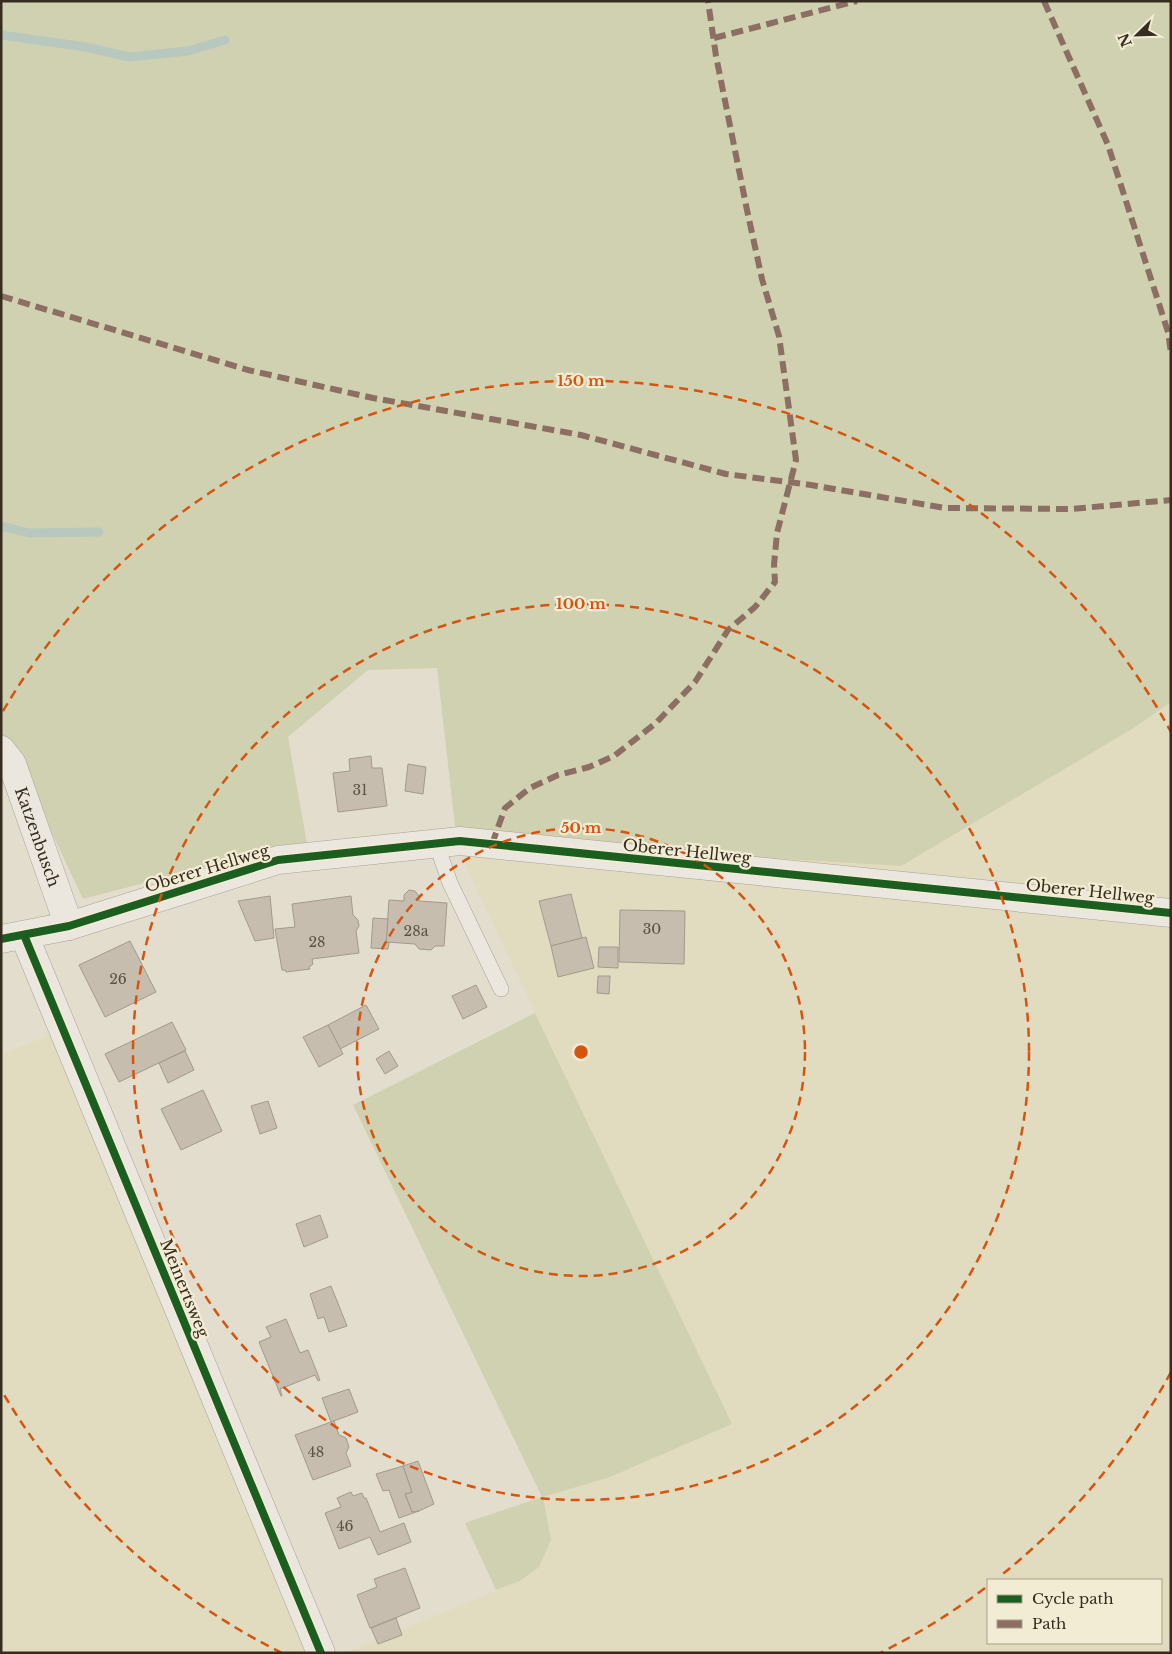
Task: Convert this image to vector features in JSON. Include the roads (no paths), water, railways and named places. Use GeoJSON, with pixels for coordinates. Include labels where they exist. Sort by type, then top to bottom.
{"type":"FeatureCollection","features":[{"type":"Feature","properties":{"kind":"street","name":"Katzenbusch"},"geometry":{"type":"LineString","coordinates":[[1,750],[12,764],[69,926]]}},
{"type":"Feature","properties":{"kind":"street","name":"Oberer Hellweg"},"geometry":{"type":"LineString","coordinates":[[13,937],[69,926],[278,860],[460,841],[1171,913]]}},
{"type":"Feature","properties":{"kind":"street","name":"Meinertsweg"},"geometry":{"type":"LineString","coordinates":[[13,937],[321,1653]]}},
{"type":"Feature","properties":{"kind":"lane"},"geometry":{"type":"LineString","coordinates":[[436,844],[450,882],[501,989]]}},
{"type":"Feature","properties":{"kind":"waterway"},"geometry":{"type":"LineString","coordinates":[[1,35],[86,47],[129,57],[188,51],[225,40]]}},
{"type":"Feature","properties":{"kind":"waterway"},"geometry":{"type":"LineString","coordinates":[[1,526],[29,533],[99,532]]}}]}
